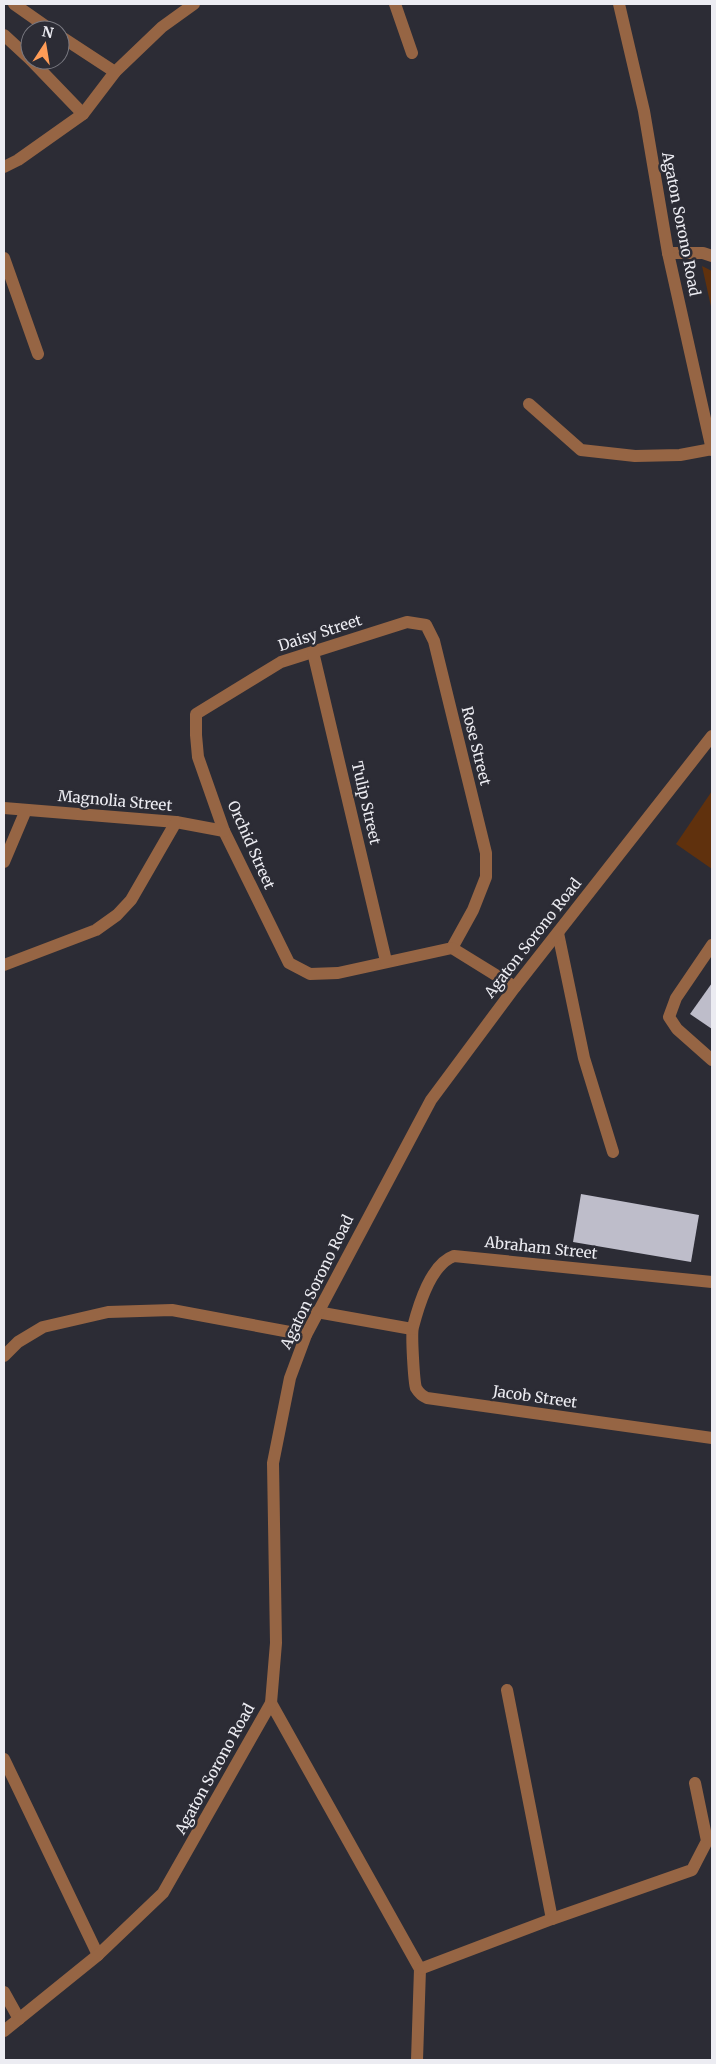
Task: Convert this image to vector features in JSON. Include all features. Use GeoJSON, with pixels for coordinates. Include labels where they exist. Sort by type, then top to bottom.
{"type":"FeatureCollection","features":[{"type":"Feature","properties":{"kind":"street"},"geometry":{"type":"LineString","coordinates":[[14,4],[36,20]]}},
{"type":"Feature","properties":{"kind":"street"},"geometry":{"type":"LineString","coordinates":[[4,167],[18,160],[83,114],[115,72],[162,27],[194,4]]}},
{"type":"Feature","properties":{"kind":"street"},"geometry":{"type":"LineString","coordinates":[[395,4],[412,53]]}},
{"type":"Feature","properties":{"kind":"street","name":"Agaton Sorono Road"},"geometry":{"type":"LineString","coordinates":[[619,4],[644,111],[668,253],[709,423],[712,449]]}},
{"type":"Feature","properties":{"kind":"street"},"geometry":{"type":"LineString","coordinates":[[4,35],[20,50]]}},
{"type":"Feature","properties":{"kind":"street"},"geometry":{"type":"LineString","coordinates":[[70,43],[115,72]]}},
{"type":"Feature","properties":{"kind":"street"},"geometry":{"type":"LineString","coordinates":[[40,70],[83,114]]}},
{"type":"Feature","properties":{"kind":"street"},"geometry":{"type":"LineString","coordinates":[[668,253],[703,253],[712,256]]}},
{"type":"Feature","properties":{"kind":"street"},"geometry":{"type":"LineString","coordinates":[[4,258],[38,354]]}},
{"type":"Feature","properties":{"kind":"street"},"geometry":{"type":"LineString","coordinates":[[529,404],[581,450],[636,456],[680,455],[712,449]]}},
{"type":"Feature","properties":{"kind":"street","name":"Daisy Street"},"geometry":{"type":"LineString","coordinates":[[196,735],[196,714],[281,662],[407,622],[426,625]]}},
{"type":"Feature","properties":{"kind":"street","name":"Rose Street"},"geometry":{"type":"LineString","coordinates":[[426,625],[434,641],[486,854],[486,877],[473,910],[452,948]]}},
{"type":"Feature","properties":{"kind":"street","name":"Tulip Street"},"geometry":{"type":"LineString","coordinates":[[313,652],[386,961]]}},
{"type":"Feature","properties":{"kind":"street","name":"Orchid Street"},"geometry":{"type":"LineString","coordinates":[[196,735],[198,757],[224,831],[289,964],[310,974],[338,973],[386,961]]}},
{"type":"Feature","properties":{"kind":"street","name":"Agaton Sorono Road"},"geometry":{"type":"LineString","coordinates":[[4,2031],[98,1955],[163,1893],[271,1703],[276,1643],[273,1462],[290,1378],[306,1335],[431,1100],[515,987],[712,736]]}},
{"type":"Feature","properties":{"kind":"street","name":"Magnolia Street"},"geometry":{"type":"LineString","coordinates":[[4,808],[176,822],[224,831]]}},
{"type":"Feature","properties":{"kind":"street"},"geometry":{"type":"LineString","coordinates":[[4,862],[26,810]]}},
{"type":"Feature","properties":{"kind":"street"},"geometry":{"type":"LineString","coordinates":[[4,966],[96,930],[117,915],[131,900],[176,822]]}},
{"type":"Feature","properties":{"kind":"street"},"geometry":{"type":"LineString","coordinates":[[558,933],[584,1058],[612,1152]]}},
{"type":"Feature","properties":{"kind":"street"},"geometry":{"type":"LineString","coordinates":[[712,945],[676,998],[670,1016],[677,1030],[712,1060]]}},
{"type":"Feature","properties":{"kind":"street"},"geometry":{"type":"LineString","coordinates":[[386,961],[452,948],[515,987]]}},
{"type":"Feature","properties":{"kind":"street","name":"Abraham Street"},"geometry":{"type":"LineString","coordinates":[[412,1329],[433,1274],[441,1264],[454,1256],[712,1282]]}},
{"type":"Feature","properties":{"kind":"street"},"geometry":{"type":"LineString","coordinates":[[4,1356],[18,1342],[42,1327],[108,1312],[172,1310],[306,1335]]}},
{"type":"Feature","properties":{"kind":"street"},"geometry":{"type":"LineString","coordinates":[[317,1312],[412,1329]]}},
{"type":"Feature","properties":{"kind":"street","name":"Jacob Street"},"geometry":{"type":"LineString","coordinates":[[412,1329],[415,1386],[421,1395],[427,1398],[712,1438]]}},
{"type":"Feature","properties":{"kind":"street"},"geometry":{"type":"LineString","coordinates":[[507,1690],[552,1919]]}},
{"type":"Feature","properties":{"kind":"street"},"geometry":{"type":"LineString","coordinates":[[271,1703],[420,1970],[417,2060]]}},
{"type":"Feature","properties":{"kind":"street"},"geometry":{"type":"LineString","coordinates":[[4,1759],[98,1955]]}},
{"type":"Feature","properties":{"kind":"street"},"geometry":{"type":"LineString","coordinates":[[420,1970],[552,1919],[692,1870],[707,1841],[695,1783]]}},
{"type":"Feature","properties":{"kind":"street"},"geometry":{"type":"LineString","coordinates":[[4,1992],[20,2019]]}},
{"type":"Feature","properties":{"kind":"shaded area"},"geometry":{"type":"Polygon","coordinates":[[[702,266],[712,271],[712,311],[702,266]]]}},
{"type":"Feature","properties":{"kind":"shaded area"},"geometry":{"type":"Polygon","coordinates":[[[712,791],[712,869],[676,844],[712,791]]]}},
{"type":"Feature","properties":{"kind":"building"},"geometry":{"type":"Polygon","coordinates":[[[712,983],[712,1029],[690,1014],[712,983]]]}},
{"type":"Feature","properties":{"kind":"building"},"geometry":{"type":"Polygon","coordinates":[[[581,1194],[699,1215],[691,1262],[573,1242],[581,1194]]]}}]}
